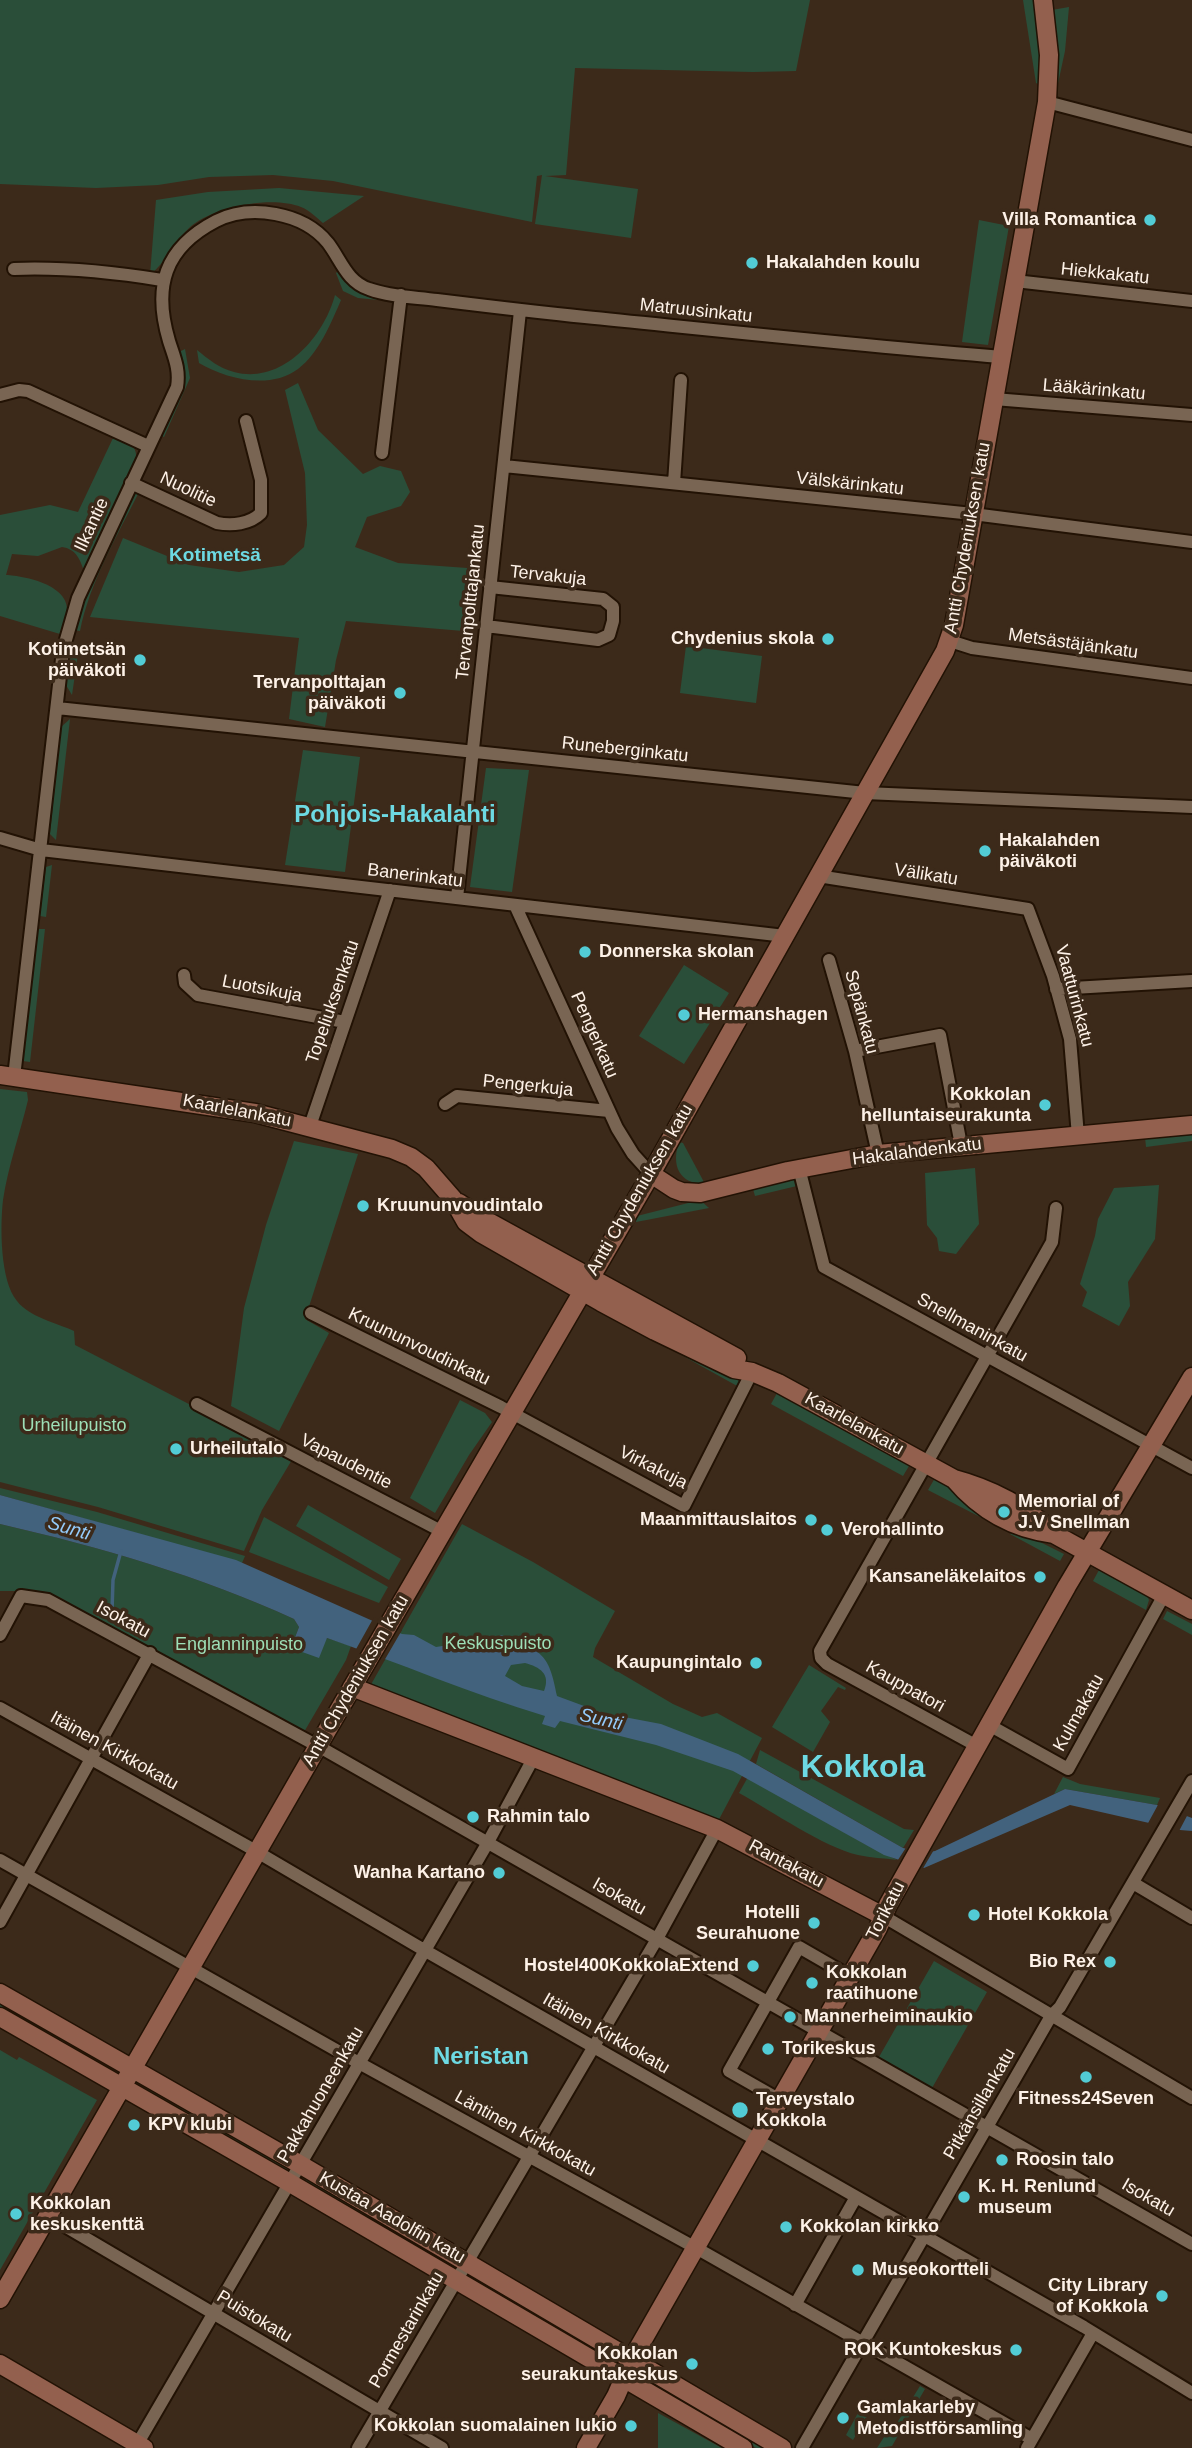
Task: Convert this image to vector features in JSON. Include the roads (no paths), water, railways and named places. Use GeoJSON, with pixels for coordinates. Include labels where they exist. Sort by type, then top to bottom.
{"type":"FeatureCollection","features":[{"type":"Feature","properties":{"kind":"main road","name":"Antti Chydeniuksen katu"},"geometry":{"type":"LineString","coordinates":[[0,2299],[651,1174],[950,641],[1047,102],[1049,55],[1043,0]]}},
{"type":"Feature","properties":{"kind":"main road","name":"Kaarlelankatu"},"geometry":{"type":"LineString","coordinates":[[7,1076],[255,1113],[392,1149],[411,1157],[426,1168],[453,1199],[463,1218],[472,1227],[586,1285],[646,1326],[734,1369],[752,1372],[778,1383],[954,1479],[971,1483],[1025,1511],[1045,1524],[1054,1534],[1192,1610]]}},
{"type":"Feature","properties":{"kind":"main road","name":"Hakalahdenkatu"},"geometry":{"type":"LineString","coordinates":[[651,1174],[674,1189],[692,1193],[799,1168],[878,1154],[1192,1125]]}},
{"type":"Feature","properties":{"kind":"main road","name":"Torikatu"},"geometry":{"type":"LineString","coordinates":[[586,2448],[617,2396],[632,2359],[851,1977],[977,1746],[1087,1552],[1192,1377]]}},
{"type":"Feature","properties":{"kind":"main road","name":"Rantakatu"},"geometry":{"type":"LineString","coordinates":[[352,1687],[717,1829],[883,1916]]}},
{"type":"Feature","properties":{"kind":"main road","name":"Kustaa Aadolfin katu"},"geometry":{"type":"LineString","coordinates":[[0,1993],[467,2262],[782,2448]]}},
{"type":"Feature","properties":{"kind":"main road","name":"Kustaa Aadolfin katu"},"geometry":{"type":"LineString","coordinates":[[0,2017],[743,2448]]}},
{"type":"Feature","properties":{"kind":"main road"},"geometry":{"type":"LineString","coordinates":[[0,2364],[138,2447]]}},
{"type":"Feature","properties":{"kind":"street"},"geometry":{"type":"LineString","coordinates":[[1047,102],[1192,140]]}},
{"type":"Feature","properties":{"kind":"street","name":"Matruusinkatu"},"geometry":{"type":"LineString","coordinates":[[162,280],[178,252],[200,232],[226,216],[239,212],[256,212],[283,216],[307,227],[327,242],[342,268],[354,280],[369,289],[387,293],[520,311],[1002,358]]}},
{"type":"Feature","properties":{"kind":"street"},"geometry":{"type":"LineString","coordinates":[[14,269],[69,268],[162,280]]}},
{"type":"Feature","properties":{"kind":"street","name":"Ilkantie"},"geometry":{"type":"LineString","coordinates":[[7,1076],[41,850],[62,650],[68,625],[78,598],[177,387],[179,376],[162,314],[162,280]]}},
{"type":"Feature","properties":{"kind":"street","name":"Hiekkakatu"},"geometry":{"type":"LineString","coordinates":[[1015,281],[1192,301]]}},
{"type":"Feature","properties":{"kind":"street"},"geometry":{"type":"LineString","coordinates":[[382,453],[401,295]]}},
{"type":"Feature","properties":{"kind":"street","name":"Tervanpolttajankatu"},"geometry":{"type":"LineString","coordinates":[[457,898],[520,311]]}},
{"type":"Feature","properties":{"kind":"street"},"geometry":{"type":"LineString","coordinates":[[674,483],[681,380]]}},
{"type":"Feature","properties":{"kind":"street"},"geometry":{"type":"LineString","coordinates":[[0,395],[19,390],[28,391],[148,446]]}},
{"type":"Feature","properties":{"kind":"street","name":"Lääkärinkatu"},"geometry":{"type":"LineString","coordinates":[[994,399],[1192,415]]}},
{"type":"Feature","properties":{"kind":"street","name":"Nuolitie"},"geometry":{"type":"LineString","coordinates":[[131,483],[217,523],[255,519],[261,513],[261,480],[246,421]]}},
{"type":"Feature","properties":{"kind":"street","name":"Välskärinkatu"},"geometry":{"type":"LineString","coordinates":[[503,466],[973,514],[1192,542]]}},
{"type":"Feature","properties":{"kind":"street","name":"Tervakuja"},"geometry":{"type":"LineString","coordinates":[[486,626],[598,640],[609,635],[613,621],[613,607],[603,599],[491,587]]}},
{"type":"Feature","properties":{"kind":"street","name":"Metsästäjänkatu"},"geometry":{"type":"LineString","coordinates":[[950,641],[972,648],[1192,678]]}},
{"type":"Feature","properties":{"kind":"street","name":"Runeberginkatu"},"geometry":{"type":"LineString","coordinates":[[57,709],[865,793],[1192,807]]}},
{"type":"Feature","properties":{"kind":"street","name":"Banerinkatu"},"geometry":{"type":"LineString","coordinates":[[0,838],[41,850],[785,936]]}},
{"type":"Feature","properties":{"kind":"street","name":"Välikatu"},"geometry":{"type":"LineString","coordinates":[[818,876],[1028,909]]}},
{"type":"Feature","properties":{"kind":"street","name":"Topeliuksenkatu"},"geometry":{"type":"LineString","coordinates":[[310,1126],[390,890]]}},
{"type":"Feature","properties":{"kind":"street","name":"Pengerkatu"},"geometry":{"type":"LineString","coordinates":[[515,905],[609,1111],[633,1154],[651,1174]]}},
{"type":"Feature","properties":{"kind":"street","name":"Vaatturinkatu"},"geometry":{"type":"LineString","coordinates":[[1028,909],[1070,1039],[1078,1136]]}},
{"type":"Feature","properties":{"kind":"street","name":"Sepänkatu"},"geometry":{"type":"LineString","coordinates":[[829,960],[855,1051],[878,1154]]}},
{"type":"Feature","properties":{"kind":"street","name":"Luotsikuja"},"geometry":{"type":"LineString","coordinates":[[184,975],[185,983],[198,995],[345,1022]]}},
{"type":"Feature","properties":{"kind":"street"},"geometry":{"type":"LineString","coordinates":[[1056,989],[1192,981]]}},
{"type":"Feature","properties":{"kind":"street"},"geometry":{"type":"LineString","coordinates":[[855,1051],[940,1035],[961,1145]]}},
{"type":"Feature","properties":{"kind":"street","name":"Pengerkuja"},"geometry":{"type":"LineString","coordinates":[[444,1104],[457,1096],[609,1111]]}},
{"type":"Feature","properties":{"kind":"street","name":"Snellmaninkatu"},"geometry":{"type":"LineString","coordinates":[[799,1168],[824,1267],[1192,1468]]}},
{"type":"Feature","properties":{"kind":"street"},"geometry":{"type":"LineString","coordinates":[[926,1463],[1052,1242],[1056,1208]]}},
{"type":"Feature","properties":{"kind":"street","name":"Kruununvoudinkatu"},"geometry":{"type":"LineString","coordinates":[[311,1313],[512,1413]]}},
{"type":"Feature","properties":{"kind":"street","name":"Virkakuja"},"geometry":{"type":"LineString","coordinates":[[512,1413],[684,1506],[752,1372]]}},
{"type":"Feature","properties":{"kind":"street","name":"Vapaudentie"},"geometry":{"type":"LineString","coordinates":[[197,1404],[443,1532]]}},
{"type":"Feature","properties":{"kind":"street","name":"Kauppatori"},"geometry":{"type":"LineString","coordinates":[[926,1463],[820,1654],[827,1664],[977,1746]]}},
{"type":"Feature","properties":{"kind":"street","name":"Kulmakatu"},"geometry":{"type":"LineString","coordinates":[[989,1725],[1068,1769],[1164,1595]]}},
{"type":"Feature","properties":{"kind":"street","name":"Isokatu"},"geometry":{"type":"LineString","coordinates":[[0,1635],[22,1596],[48,1600],[318,1746],[1192,2244]]}},
{"type":"Feature","properties":{"kind":"street"},"geometry":{"type":"LineString","coordinates":[[0,1923],[150,1653]]}},
{"type":"Feature","properties":{"kind":"street","name":"Itäinen Kirkkokatu"},"geometry":{"type":"LineString","coordinates":[[0,1708],[258,1852],[1093,2333],[1192,2393]]}},
{"type":"Feature","properties":{"kind":"street","name":"Pakkahuoneenkatu"},"geometry":{"type":"LineString","coordinates":[[138,2447],[487,1844],[534,1757]]}},
{"type":"Feature","properties":{"kind":"street","name":"Pitkänsillankatu"},"geometry":{"type":"LineString","coordinates":[[802,2448],[1051,2016],[1060,2007],[1192,1781]]}},
{"type":"Feature","properties":{"kind":"street","name":"Pormestarinkatu"},"geometry":{"type":"LineString","coordinates":[[358,2448],[657,1939],[717,1829]]}},
{"type":"Feature","properties":{"kind":"street","name":"Läntinen Kirkkokatu"},"geometry":{"type":"LineString","coordinates":[[0,1860],[863,2343],[1029,2444]]}},
{"type":"Feature","properties":{"kind":"street"},"geometry":{"type":"LineString","coordinates":[[1133,1883],[1192,1918]]}},
{"type":"Feature","properties":{"kind":"street","name":"Rantakatu"},"geometry":{"type":"LineString","coordinates":[[883,1916],[1192,2098]]}},
{"type":"Feature","properties":{"kind":"street"},"geometry":{"type":"LineString","coordinates":[[780,2100],[729,2071],[799,1947],[851,1977]]}},
{"type":"Feature","properties":{"kind":"street"},"geometry":{"type":"LineString","coordinates":[[795,2305],[856,2197]]}},
{"type":"Feature","properties":{"kind":"street","name":"Puistokatu"},"geometry":{"type":"LineString","coordinates":[[48,2216],[442,2448]]}},
{"type":"Feature","properties":{"kind":"street"},"geometry":{"type":"LineString","coordinates":[[1029,2444],[1093,2333]]}},
{"type":"Feature","properties":{"kind":"water","name":"Sunti"},"geometry":{"type":"Polygon","coordinates":[[[0,1495],[236,1560],[402,1634],[414,1635],[436,1647],[474,1641],[484,1647],[501,1635],[526,1645],[541,1655],[550,1670],[557,1696],[603,1713],[661,1724],[738,1754],[903,1848],[923,1853],[935,1851],[1065,1789],[1157,1805],[1192,1818],[1192,1831],[1070,1805],[924,1868],[884,1855],[733,1771],[656,1745],[560,1721],[555,1728],[542,1724],[545,1716],[327,1638],[319,1658],[291,1648],[299,1627],[294,1619],[222,1589],[149,1564],[0,1524],[0,1495]],[[511,1665],[505,1676],[522,1686],[544,1691],[546,1680],[543,1672],[530,1665],[511,1665]]]}},
{"type":"Feature","properties":{"kind":"waterway"},"geometry":{"type":"LineString","coordinates":[[112,1611],[113,1580],[121,1551]]}},
{"type":"Feature","properties":{"kind":"place","name":"Villa Romantica"},"geometry":{"type":"Point","coordinates":[1150,220]}},
{"type":"Feature","properties":{"kind":"place","name":"Hakalahden koulu"},"geometry":{"type":"Point","coordinates":[752,263]}},
{"type":"Feature","properties":{"kind":"place","name":"Chydenius skola"},"geometry":{"type":"Point","coordinates":[828,639]}},
{"type":"Feature","properties":{"kind":"place","name":"Kotimetsän päiväkoti"},"geometry":{"type":"Point","coordinates":[140,660]}},
{"type":"Feature","properties":{"kind":"place","name":"Tervanpolttajan päiväkoti"},"geometry":{"type":"Point","coordinates":[400,693]}},
{"type":"Feature","properties":{"kind":"place","name":"Hakalahden päiväkoti"},"geometry":{"type":"Point","coordinates":[985,851]}},
{"type":"Feature","properties":{"kind":"place","name":"Donnerska skolan"},"geometry":{"type":"Point","coordinates":[585,952]}},
{"type":"Feature","properties":{"kind":"place","name":"Hermanshagen"},"geometry":{"type":"Point","coordinates":[684,1015]}},
{"type":"Feature","properties":{"kind":"place","name":"Kokkolan helluntaiseurakunta"},"geometry":{"type":"Point","coordinates":[1045,1105]}},
{"type":"Feature","properties":{"kind":"place","name":"Kruununvoudintalo"},"geometry":{"type":"Point","coordinates":[363,1206]}},
{"type":"Feature","properties":{"kind":"place","name":"Urheilutalo"},"geometry":{"type":"Point","coordinates":[176,1449]}},
{"type":"Feature","properties":{"kind":"place","name":"Memorial of J.V Snellman"},"geometry":{"type":"Point","coordinates":[1004,1512]}},
{"type":"Feature","properties":{"kind":"place","name":"Maanmittauslaitos"},"geometry":{"type":"Point","coordinates":[811,1520]}},
{"type":"Feature","properties":{"kind":"place","name":"Verohallinto"},"geometry":{"type":"Point","coordinates":[827,1530]}},
{"type":"Feature","properties":{"kind":"place","name":"Kansaneläkelaitos"},"geometry":{"type":"Point","coordinates":[1040,1577]}},
{"type":"Feature","properties":{"kind":"place","name":"Kaupungintalo"},"geometry":{"type":"Point","coordinates":[756,1663]}},
{"type":"Feature","properties":{"kind":"place","name":"Rahmin talo"},"geometry":{"type":"Point","coordinates":[473,1817]}},
{"type":"Feature","properties":{"kind":"place","name":"Wanha Kartano"},"geometry":{"type":"Point","coordinates":[499,1873]}},
{"type":"Feature","properties":{"kind":"place","name":"Hotel Kokkola"},"geometry":{"type":"Point","coordinates":[974,1915]}},
{"type":"Feature","properties":{"kind":"place","name":"Hotelli Seurahuone"},"geometry":{"type":"Point","coordinates":[814,1923]}},
{"type":"Feature","properties":{"kind":"place","name":"Bio Rex"},"geometry":{"type":"Point","coordinates":[1110,1962]}},
{"type":"Feature","properties":{"kind":"place","name":"Hostel400KokkolaExtend"},"geometry":{"type":"Point","coordinates":[753,1966]}},
{"type":"Feature","properties":{"kind":"place","name":"Kokkolan raatihuone"},"geometry":{"type":"Point","coordinates":[812,1983]}},
{"type":"Feature","properties":{"kind":"place","name":"Mannerheiminaukio"},"geometry":{"type":"Point","coordinates":[790,2017]}},
{"type":"Feature","properties":{"kind":"place","name":"Torikeskus"},"geometry":{"type":"Point","coordinates":[768,2049]}},
{"type":"Feature","properties":{"kind":"place","name":"Fitness24Seven"},"geometry":{"type":"Point","coordinates":[1086,2077]}},
{"type":"Feature","properties":{"kind":"place","name":"Terveystalo Kokkola"},"geometry":{"type":"Point","coordinates":[740,2110]}},
{"type":"Feature","properties":{"kind":"place","name":"KPV klubi"},"geometry":{"type":"Point","coordinates":[134,2125]}},
{"type":"Feature","properties":{"kind":"place","name":"Roosin talo"},"geometry":{"type":"Point","coordinates":[1002,2160]}},
{"type":"Feature","properties":{"kind":"place","name":"K. H. Renlund museum"},"geometry":{"type":"Point","coordinates":[964,2197]}},
{"type":"Feature","properties":{"kind":"place","name":"Kokkolan keskuskenttä"},"geometry":{"type":"Point","coordinates":[16,2214]}},
{"type":"Feature","properties":{"kind":"place","name":"Kokkolan kirkko"},"geometry":{"type":"Point","coordinates":[786,2227]}},
{"type":"Feature","properties":{"kind":"place","name":"Museokortteli"},"geometry":{"type":"Point","coordinates":[858,2270]}},
{"type":"Feature","properties":{"kind":"place","name":"City Library of Kokkola"},"geometry":{"type":"Point","coordinates":[1162,2296]}},
{"type":"Feature","properties":{"kind":"place","name":"ROK Kuntokeskus"},"geometry":{"type":"Point","coordinates":[1016,2350]}},
{"type":"Feature","properties":{"kind":"place","name":"Kokkolan seurakuntakeskus"},"geometry":{"type":"Point","coordinates":[692,2364]}},
{"type":"Feature","properties":{"kind":"place","name":"Gamlakarleby Metodistförsamling"},"geometry":{"type":"Point","coordinates":[843,2418]}},
{"type":"Feature","properties":{"kind":"place","name":"Kokkolan suomalainen lukio"},"geometry":{"type":"Point","coordinates":[631,2426]}},
{"type":"Feature","properties":{"kind":"district","name":"Kotimetsä"},"geometry":{"type":"Point","coordinates":[215,556]}},
{"type":"Feature","properties":{"kind":"district","name":"Pohjois-Hakalahti"},"geometry":{"type":"Point","coordinates":[395,815]}},
{"type":"Feature","properties":{"kind":"district","name":"Kokkola"},"geometry":{"type":"Point","coordinates":[863,1768]}},
{"type":"Feature","properties":{"kind":"district","name":"Neristan"},"geometry":{"type":"Point","coordinates":[481,2057]}},
{"type":"Feature","properties":{"kind":"park label","name":"Urheilupuisto"},"geometry":{"type":"Point","coordinates":[74,1426]}},
{"type":"Feature","properties":{"kind":"park label","name":"Keskuspuisto"},"geometry":{"type":"Point","coordinates":[498,1644]}},
{"type":"Feature","properties":{"kind":"park label","name":"Englanninpuisto"},"geometry":{"type":"Point","coordinates":[239,1645]}}]}
